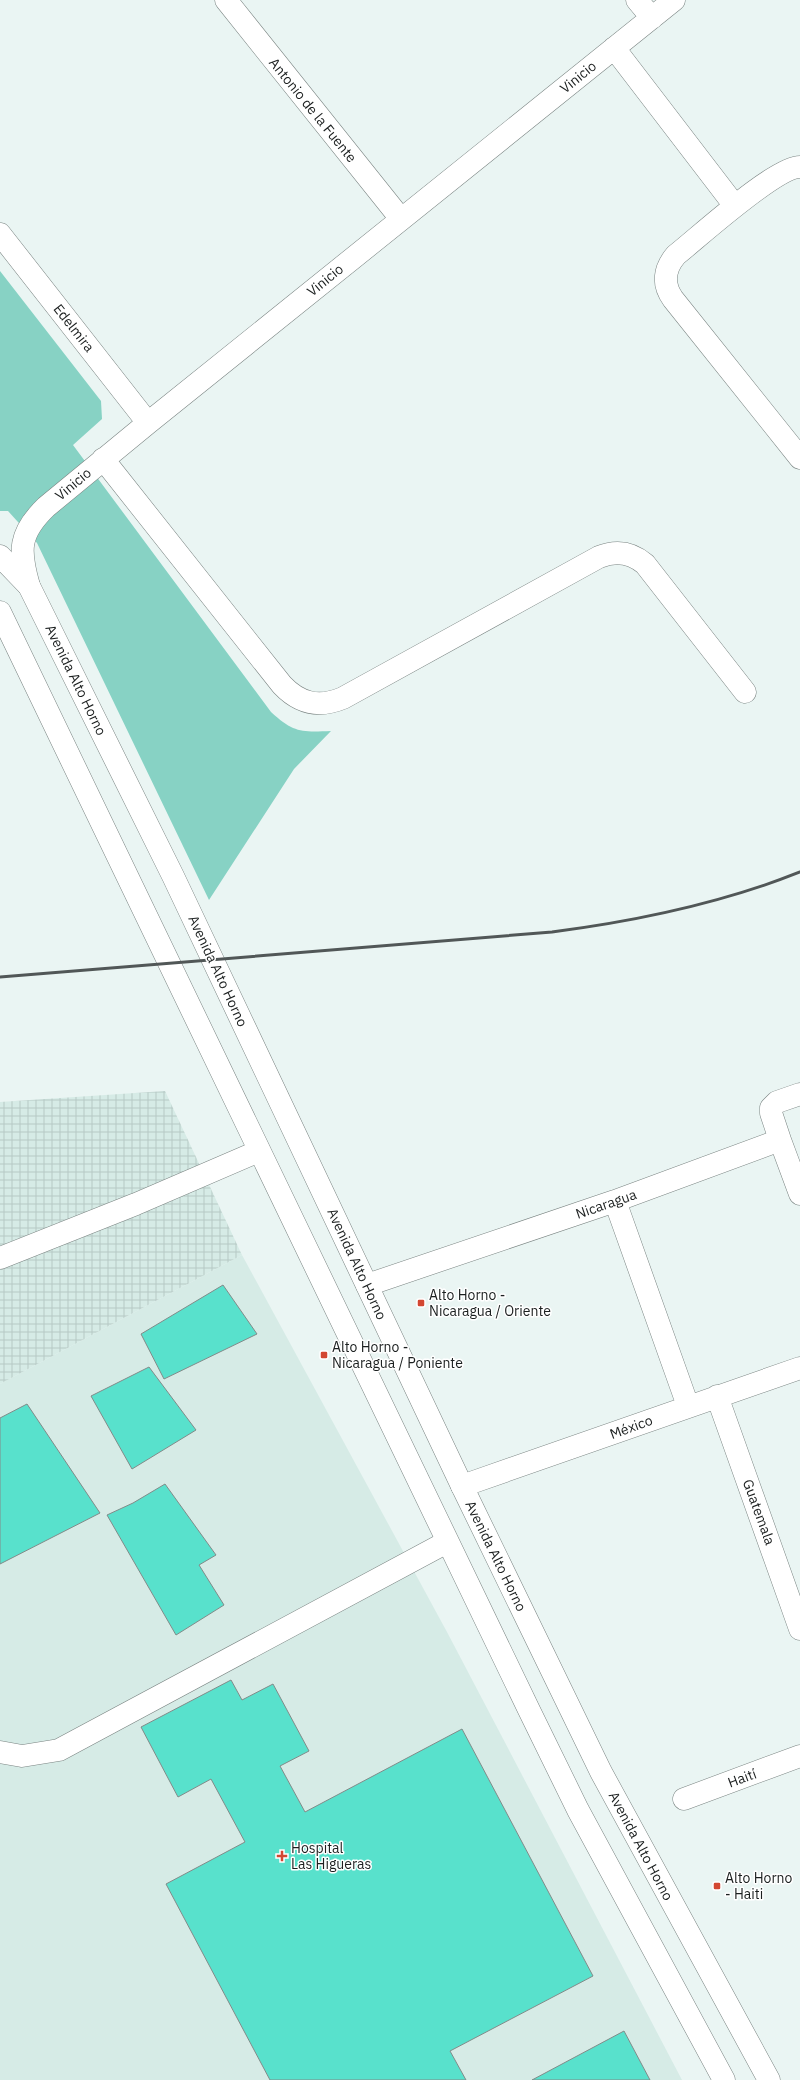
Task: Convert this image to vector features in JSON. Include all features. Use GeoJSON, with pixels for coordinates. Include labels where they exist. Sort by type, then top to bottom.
{"type":"FeatureCollection","features":[{"type":"Feature","properties":{"kind":"street","name":"Antonio de la Fuente"},"geometry":{"type":"LineString","coordinates":[[226,0],[401,219]]}},
{"type":"Feature","properties":{"kind":"street"},"geometry":{"type":"LineString","coordinates":[[637,0],[652,18]]}},
{"type":"Feature","properties":{"kind":"street","name":"Vinicio"},"geometry":{"type":"LineString","coordinates":[[29,586],[22,560],[22,548],[23,538],[33,520],[148,422],[674,0]]}},
{"type":"Feature","properties":{"kind":"street"},"geometry":{"type":"LineString","coordinates":[[614,48],[735,206]]}},
{"type":"Feature","properties":{"kind":"street"},"geometry":{"type":"LineString","coordinates":[[800,167],[788,170],[777,176],[735,206],[670,262],[665,276],[666,284],[673,299],[800,458]]}},
{"type":"Feature","properties":{"kind":"street","name":"Edelmira"},"geometry":{"type":"LineString","coordinates":[[0,234],[148,422]]}},
{"type":"Feature","properties":{"kind":"street"},"geometry":{"type":"LineString","coordinates":[[104,459],[282,686],[290,694],[305,702],[321,704],[343,698],[599,557],[617,552],[637,557],[645,564],[746,692]]}},
{"type":"Feature","properties":{"kind":"street","name":"Avenida Alto Horno"},"geometry":{"type":"LineString","coordinates":[[0,556],[29,586],[173,876],[462,1486],[601,1772],[769,2080]]}},
{"type":"Feature","properties":{"kind":"street"},"geometry":{"type":"LineString","coordinates":[[0,612],[447,1542],[578,1810],[724,2080]]}},
{"type":"Feature","properties":{"kind":"street"},"geometry":{"type":"LineString","coordinates":[[800,1094],[777,1102],[771,1108],[771,1113],[780,1140],[800,1194]]}},
{"type":"Feature","properties":{"kind":"street","name":"Nicaragua"},"geometry":{"type":"LineString","coordinates":[[367,1285],[615,1201],[780,1140]]}},
{"type":"Feature","properties":{"kind":"street"},"geometry":{"type":"LineString","coordinates":[[0,1258],[136,1204],[259,1151]]}},
{"type":"Feature","properties":{"kind":"street"},"geometry":{"type":"LineString","coordinates":[[615,1201],[688,1406]]}},
{"type":"Feature","properties":{"kind":"street","name":"México"},"geometry":{"type":"LineString","coordinates":[[462,1486],[800,1368]]}},
{"type":"Feature","properties":{"kind":"street","name":"Guatemala"},"geometry":{"type":"LineString","coordinates":[[717,1396],[800,1629]]}},
{"type":"Feature","properties":{"kind":"street"},"geometry":{"type":"LineString","coordinates":[[0,1752],[22,1756],[59,1750],[447,1542]]}},
{"type":"Feature","properties":{"kind":"street","name":"Haití"},"geometry":{"type":"LineString","coordinates":[[684,1799],[800,1756]]}},
{"type":"Feature","properties":{"kind":"shaded area"},"geometry":{"type":"Polygon","coordinates":[[[165,1091],[242,1255],[0,1384],[0,1102],[165,1091]]]}},
{"type":"Feature","properties":{"kind":"shaded area","name":"Hospital Las Higueras"},"geometry":{"type":"Polygon","coordinates":[[[242,1255],[447,1632],[682,2080],[0,2080],[0,1384],[242,1255]]]}},
{"type":"Feature","properties":{"kind":"green space"},"geometry":{"type":"Polygon","coordinates":[[[0,271],[101,401],[102,419],[73,445],[271,712],[292,728],[298,730],[331,731],[294,769],[209,900],[37,543],[8,511],[0,511],[0,271]]]}},
{"type":"Feature","properties":{"kind":"building"},"geometry":{"type":"Polygon","coordinates":[[[223,1285],[257,1334],[164,1379],[141,1334],[223,1285]]]}},
{"type":"Feature","properties":{"kind":"building"},"geometry":{"type":"Polygon","coordinates":[[[149,1367],[196,1430],[132,1469],[91,1396],[149,1367]]]}},
{"type":"Feature","properties":{"kind":"building"},"geometry":{"type":"Polygon","coordinates":[[[27,1404],[100,1513],[0,1564],[0,1418],[27,1404]]]}},
{"type":"Feature","properties":{"kind":"building"},"geometry":{"type":"Polygon","coordinates":[[[165,1484],[216,1555],[199,1565],[224,1605],[176,1635],[107,1515],[133,1503],[165,1484]]]}},
{"type":"Feature","properties":{"kind":"building"},"geometry":{"type":"Polygon","coordinates":[[[231,1680],[242,1700],[273,1684],[309,1751],[280,1766],[305,1812],[462,1729],[593,1976],[450,2051],[466,2080],[270,2080],[166,1884],[245,1842],[211,1779],[178,1797],[141,1727],[231,1680]]]}},
{"type":"Feature","properties":{"kind":"building"},"geometry":{"type":"Polygon","coordinates":[[[624,2031],[650,2080],[532,2080],[624,2031]]]}},
{"type":"Feature","properties":{"kind":"railway"},"geometry":{"type":"LineString","coordinates":[[0,977],[552,932],[584,928],[647,917],[709,902],[800,872]]}},
{"type":"Feature","properties":{"kind":"place","name":"Alto Horno - Nicaragua / Oriente"},"geometry":{"type":"Point","coordinates":[421,1303]}},
{"type":"Feature","properties":{"kind":"place","name":"Alto Horno - Nicaragua / Poniente"},"geometry":{"type":"Point","coordinates":[324,1355]}},
{"type":"Feature","properties":{"kind":"place","name":"Hospital Las Higueras"},"geometry":{"type":"Point","coordinates":[282,1856]}},
{"type":"Feature","properties":{"kind":"place","name":"Alto Horno - Haiti"},"geometry":{"type":"Point","coordinates":[717,1886]}}]}
